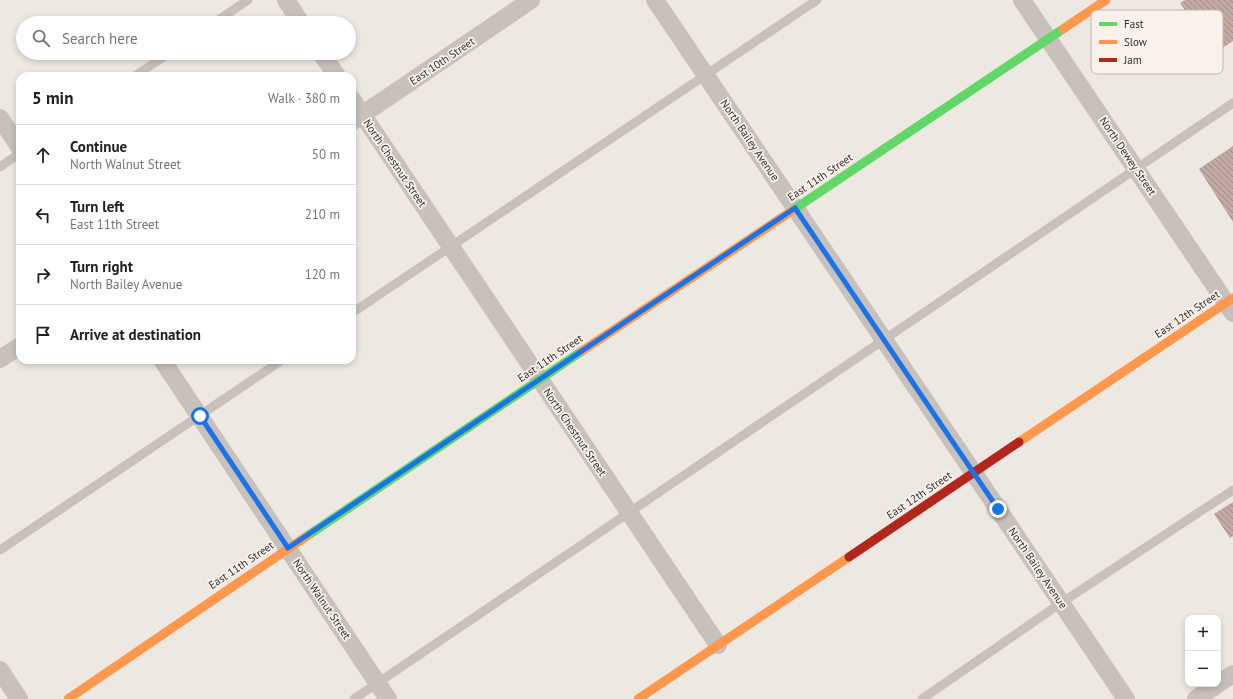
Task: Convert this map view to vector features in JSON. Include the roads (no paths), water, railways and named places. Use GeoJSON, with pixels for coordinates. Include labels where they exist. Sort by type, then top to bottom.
{"type":"FeatureCollection","features":[{"type":"Feature","properties":{"kind":"street"},"geometry":{"type":"LineString","coordinates":[[286,0],[296,16]]}},
{"type":"Feature","properties":{"kind":"street","name":"East 10th Street"},"geometry":{"type":"LineString","coordinates":[[357,118],[531,0]]}},
{"type":"Feature","properties":{"kind":"street","name":"North Bailey Avenue"},"geometry":{"type":"LineString","coordinates":[[655,0],[1126,699]]}},
{"type":"Feature","properties":{"kind":"street","name":"North Dewey Street"},"geometry":{"type":"LineString","coordinates":[[1022,0],[1231,305]]}},
{"type":"Feature","properties":{"kind":"street","name":"East 11th Street"},"geometry":{"type":"LineString","coordinates":[[1091,10],[1106,0]]}},
{"type":"Feature","properties":{"kind":"street","name":"East 11th Street"},"geometry":{"type":"LineString","coordinates":[[68,699],[288,548],[1091,10]]}},
{"type":"Feature","properties":{"kind":"street"},"geometry":{"type":"LineString","coordinates":[[326,60],[333,72]]}},
{"type":"Feature","properties":{"kind":"street"},"geometry":{"type":"LineString","coordinates":[[0,118],[16,142]]}},
{"type":"Feature","properties":{"kind":"street","name":"North Chestnut Street"},"geometry":{"type":"LineString","coordinates":[[357,118],[451,246],[718,645]]}},
{"type":"Feature","properties":{"kind":"street","name":"East 12th Street"},"geometry":{"type":"LineString","coordinates":[[638,699],[974,473],[1231,305]]}},
{"type":"Feature","properties":{"kind":"street"},"geometry":{"type":"LineString","coordinates":[[0,360],[16,349]]}},
{"type":"Feature","properties":{"kind":"street","name":"North Walnut Street"},"geometry":{"type":"LineString","coordinates":[[165,364],[388,699]]}},
{"type":"Feature","properties":{"kind":"street"},"geometry":{"type":"LineString","coordinates":[[0,670],[19,699]]}},
{"type":"Feature","properties":{"kind":"street"},"geometry":{"type":"LineString","coordinates":[[1221,682],[1233,674]]}},
{"type":"Feature","properties":{"kind":"street"},"geometry":{"type":"LineString","coordinates":[[1196,699],[1214,687]]}},
{"type":"Feature","properties":{"kind":"lane"},"geometry":{"type":"LineString","coordinates":[[224,16],[248,0]]}},
{"type":"Feature","properties":{"kind":"lane"},"geometry":{"type":"LineString","coordinates":[[356,310],[818,0]]}},
{"type":"Feature","properties":{"kind":"lane"},"geometry":{"type":"LineString","coordinates":[[141,72],[159,60]]}},
{"type":"Feature","properties":{"kind":"lane"},"geometry":{"type":"LineString","coordinates":[[354,699],[1233,103]]}},
{"type":"Feature","properties":{"kind":"lane"},"geometry":{"type":"LineString","coordinates":[[0,167],[16,156]]}},
{"type":"Feature","properties":{"kind":"lane"},"geometry":{"type":"LineString","coordinates":[[0,550],[276,364]]}},
{"type":"Feature","properties":{"kind":"lane"},"geometry":{"type":"LineString","coordinates":[[922,699],[1061,603],[1233,490]]}}]}
